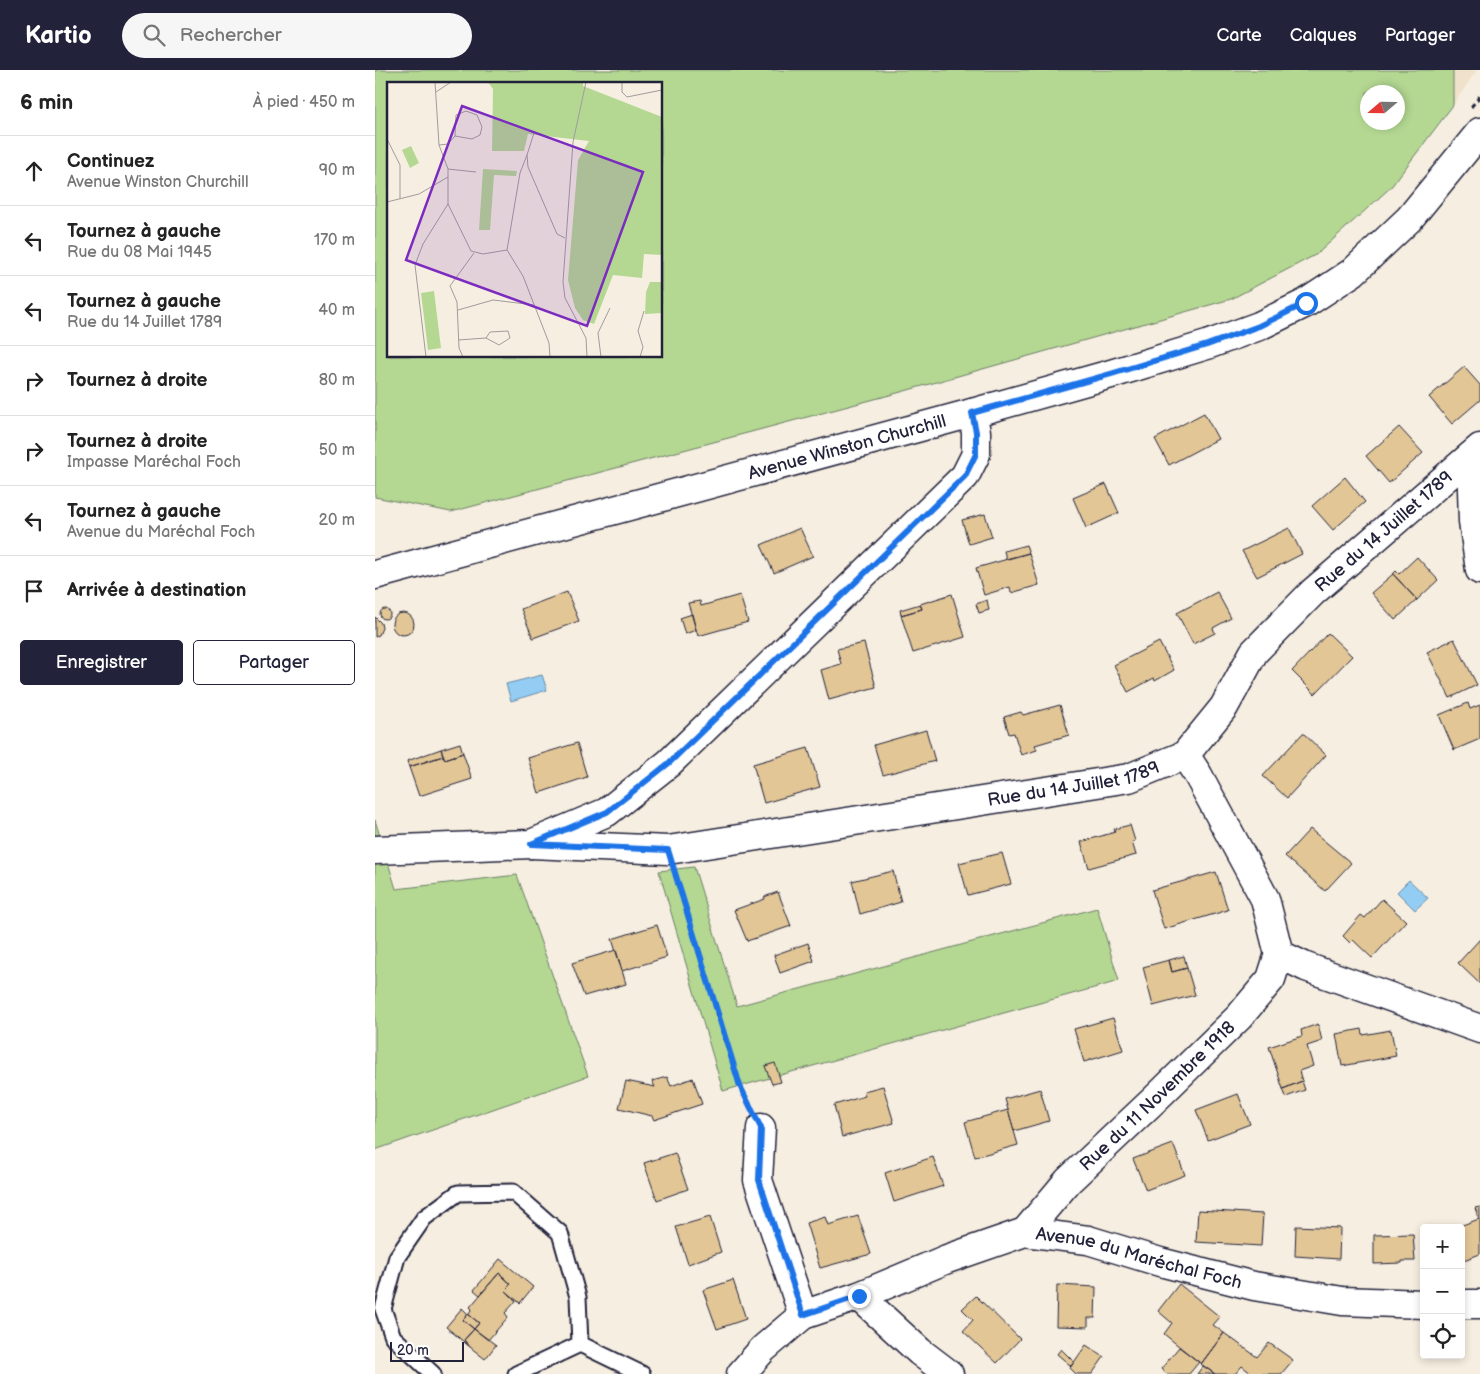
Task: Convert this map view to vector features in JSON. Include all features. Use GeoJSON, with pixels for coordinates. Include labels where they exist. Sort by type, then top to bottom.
{"type":"FeatureCollection","features":[{"type":"Feature","properties":{"kind":"street","name":"Avenue Winston Churchill"},"geometry":{"type":"LineString","coordinates":[[375,575],[1111,374],[1207,345],[1259,326],[1306,303],[1353,272],[1409,219],[1473,123]]}},
{"type":"Feature","properties":{"kind":"street"},"geometry":{"type":"LineString","coordinates":[[531,844],[607,812],[669,763],[958,483],[965,476],[976,454],[976,432],[972,413]]}},
{"type":"Feature","properties":{"kind":"street"},"geometry":{"type":"LineString","coordinates":[[1475,452],[1473,521],[1480,570]]}},
{"type":"Feature","properties":{"kind":"street","name":"Rue du 14 Juillet 1789"},"geometry":{"type":"LineString","coordinates":[[375,850],[531,844],[668,850],[1129,778],[1185,755],[1224,707],[1254,652],[1313,592],[1475,452]]}},
{"type":"Feature","properties":{"kind":"street"},"geometry":{"type":"LineString","coordinates":[[1185,755],[1198,775],[1265,899],[1279,954],[1306,967],[1480,1029]]}},
{"type":"Feature","properties":{"kind":"street","name":"Rue du 11 Novembre 1918"},"geometry":{"type":"LineString","coordinates":[[1025,1232],[1068,1181],[1239,1017],[1271,979],[1279,954]]}},
{"type":"Feature","properties":{"kind":"street"},"geometry":{"type":"LineString","coordinates":[[761,1128],[759,1180],[803,1315]]}},
{"type":"Feature","properties":{"kind":"street","name":"Avenue du Maréchal Foch"},"geometry":{"type":"LineString","coordinates":[[741,1374],[763,1349],[803,1315],[859,1296],[947,1259],[1025,1232],[1088,1240],[1160,1262],[1254,1286],[1342,1301],[1420,1304]]}},
{"type":"Feature","properties":{"kind":"street"},"geometry":{"type":"LineString","coordinates":[[859,1296],[920,1352],[949,1374]]}},
{"type":"Feature","properties":{"kind":"street"},"geometry":{"type":"LineString","coordinates":[[1465,1304],[1480,1304]]}},
{"type":"Feature","properties":{"kind":"lane"},"geometry":{"type":"LineString","coordinates":[[433,1374],[393,1337],[383,1309],[397,1257],[424,1218],[458,1193],[513,1192],[560,1233],[578,1297],[580,1344]]}},
{"type":"Feature","properties":{"kind":"lane"},"geometry":{"type":"LineString","coordinates":[[516,1374],[580,1344]]}},
{"type":"Feature","properties":{"kind":"lane"},"geometry":{"type":"LineString","coordinates":[[580,1344],[643,1374]]}},
{"type":"Feature","properties":{"kind":"path"},"geometry":{"type":"LineString","coordinates":[[1473,123],[1480,96]]}},
{"type":"Feature","properties":{"kind":"path"},"geometry":{"type":"LineString","coordinates":[[668,850],[740,1086],[761,1128]]}},
{"type":"Feature","properties":{"kind":"shaded area"},"geometry":{"type":"Polygon","coordinates":[[[1453,70],[1477,70],[1453,105],[1453,70]]]}},
{"type":"Feature","properties":{"kind":"green space"},"geometry":{"type":"Polygon","coordinates":[[[375,70],[1453,70],[1453,105],[1391,187],[1317,254],[1231,299],[901,392],[451,512],[375,497],[375,70]]]}},
{"type":"Feature","properties":{"kind":"green space"},"geometry":{"type":"Polygon","coordinates":[[[375,820],[396,889],[517,875],[588,1076],[375,1150],[375,820]]]}},
{"type":"Feature","properties":{"kind":"green space"},"geometry":{"type":"Polygon","coordinates":[[[694,867],[737,1006],[1097,908],[1119,981],[723,1091],[659,871],[694,867]]]}},
{"type":"Feature","properties":{"kind":"water"},"geometry":{"type":"Polygon","coordinates":[[[542,675],[547,690],[511,701],[506,684],[542,675]]]}},
{"type":"Feature","properties":{"kind":"water"},"geometry":{"type":"Polygon","coordinates":[[[1409,880],[1428,898],[1415,910],[1397,892],[1409,880]]]}},
{"type":"Feature","properties":{"kind":"building"},"geometry":{"type":"Polygon","coordinates":[[[1464,367],[1480,385],[1480,400],[1452,424],[1429,397],[1464,367]]]}},
{"type":"Feature","properties":{"kind":"building"},"geometry":{"type":"Polygon","coordinates":[[[1204,413],[1218,439],[1169,465],[1155,439],[1204,413]]]}},
{"type":"Feature","properties":{"kind":"building"},"geometry":{"type":"Polygon","coordinates":[[[1399,427],[1423,453],[1389,483],[1366,456],[1399,427]]]}},
{"type":"Feature","properties":{"kind":"building"},"geometry":{"type":"Polygon","coordinates":[[[1345,477],[1365,502],[1333,530],[1312,506],[1345,477]]]}},
{"type":"Feature","properties":{"kind":"building"},"geometry":{"type":"Polygon","coordinates":[[[1106,484],[1119,513],[1086,528],[1073,498],[1106,484]]]}},
{"type":"Feature","properties":{"kind":"building"},"geometry":{"type":"Polygon","coordinates":[[[985,514],[992,537],[969,544],[962,520],[985,514]]]}},
{"type":"Feature","properties":{"kind":"building"},"geometry":{"type":"Polygon","coordinates":[[[800,528],[813,556],[774,573],[761,545],[800,528]]]}},
{"type":"Feature","properties":{"kind":"building"},"geometry":{"type":"Polygon","coordinates":[[[1289,528],[1302,554],[1257,577],[1242,551],[1289,528]]]}},
{"type":"Feature","properties":{"kind":"building"},"geometry":{"type":"Polygon","coordinates":[[[1026,545],[1029,553],[1006,559],[1004,551],[1026,545]]]}},
{"type":"Feature","properties":{"kind":"building"},"geometry":{"type":"Polygon","coordinates":[[[1029,553],[1039,585],[1011,593],[1010,587],[984,595],[976,568],[1029,553]]]}},
{"type":"Feature","properties":{"kind":"building"},"geometry":{"type":"Polygon","coordinates":[[[1417,557],[1438,580],[1417,600],[1393,574],[1396,571],[1399,574],[1417,557]]]}},
{"type":"Feature","properties":{"kind":"building"},"geometry":{"type":"Polygon","coordinates":[[[1393,574],[1417,600],[1395,620],[1371,593],[1393,574]]]}},
{"type":"Feature","properties":{"kind":"building"},"geometry":{"type":"Polygon","coordinates":[[[567,592],[579,621],[533,638],[521,609],[567,592]]]}},
{"type":"Feature","properties":{"kind":"building"},"geometry":{"type":"Polygon","coordinates":[[[1217,592],[1231,618],[1213,628],[1215,633],[1193,644],[1177,613],[1217,592]]]}},
{"type":"Feature","properties":{"kind":"building"},"geometry":{"type":"Polygon","coordinates":[[[952,594],[965,637],[913,653],[901,615],[922,609],[920,604],[952,594]]]}},
{"type":"Feature","properties":{"kind":"building"},"geometry":{"type":"Polygon","coordinates":[[[740,595],[748,622],[698,636],[688,603],[700,601],[701,606],[740,595]]]}},
{"type":"Feature","properties":{"kind":"building"},"geometry":{"type":"Polygon","coordinates":[[[987,600],[989,610],[979,613],[976,604],[987,600]]]}},
{"type":"Feature","properties":{"kind":"building"},"geometry":{"type":"Polygon","coordinates":[[[920,604],[922,609],[901,615],[900,610],[920,604]]]}},
{"type":"Feature","properties":{"kind":"building"},"geometry":{"type":"Polygon","coordinates":[[[383,609],[387,609],[390,614],[389,618],[383,619],[380,616],[380,612],[383,609]]]}},
{"type":"Feature","properties":{"kind":"building"},"geometry":{"type":"Polygon","coordinates":[[[403,613],[411,616],[414,624],[411,632],[403,635],[395,632],[392,624],[395,616],[403,613]]]}},
{"type":"Feature","properties":{"kind":"building"},"geometry":{"type":"Polygon","coordinates":[[[692,614],[696,630],[685,634],[680,618],[692,614]]]}},
{"type":"Feature","properties":{"kind":"building"},"geometry":{"type":"Polygon","coordinates":[[[375,617],[381,623],[382,628],[379,635],[375,637],[375,617]]]}},
{"type":"Feature","properties":{"kind":"building"},"geometry":{"type":"Polygon","coordinates":[[[1328,633],[1352,656],[1315,694],[1292,671],[1328,633]]]}},
{"type":"Feature","properties":{"kind":"building"},"geometry":{"type":"Polygon","coordinates":[[[1454,639],[1477,685],[1450,698],[1427,652],[1454,639]]]}},
{"type":"Feature","properties":{"kind":"building"},"geometry":{"type":"Polygon","coordinates":[[[1159,642],[1174,670],[1155,681],[1154,678],[1128,692],[1114,665],[1159,642]]]}},
{"type":"Feature","properties":{"kind":"building"},"geometry":{"type":"Polygon","coordinates":[[[864,643],[876,687],[829,700],[821,670],[841,664],[837,649],[864,643]]]}},
{"type":"Feature","properties":{"kind":"building"},"geometry":{"type":"Polygon","coordinates":[[[1468,703],[1470,709],[1480,705],[1480,739],[1454,750],[1439,715],[1468,703]]]}},
{"type":"Feature","properties":{"kind":"building"},"geometry":{"type":"Polygon","coordinates":[[[1060,705],[1069,735],[1035,745],[1037,750],[1021,755],[1014,733],[1009,734],[1004,717],[1021,712],[1023,715],[1060,705]]]}},
{"type":"Feature","properties":{"kind":"building"},"geometry":{"type":"Polygon","coordinates":[[[926,730],[935,761],[883,775],[874,745],[926,730]]]}},
{"type":"Feature","properties":{"kind":"building"},"geometry":{"type":"Polygon","coordinates":[[[1303,733],[1326,755],[1287,798],[1263,776],[1303,733]]]}},
{"type":"Feature","properties":{"kind":"building"},"geometry":{"type":"Polygon","coordinates":[[[460,743],[463,753],[445,759],[441,749],[460,743]]]}},
{"type":"Feature","properties":{"kind":"building"},"geometry":{"type":"Polygon","coordinates":[[[577,743],[587,777],[539,793],[528,758],[577,743]]]}},
{"type":"Feature","properties":{"kind":"building"},"geometry":{"type":"Polygon","coordinates":[[[808,748],[820,787],[764,803],[753,764],[808,748]]]}},
{"type":"Feature","properties":{"kind":"building"},"geometry":{"type":"Polygon","coordinates":[[[441,749],[443,756],[409,767],[407,761],[441,749]]]}},
{"type":"Feature","properties":{"kind":"building"},"geometry":{"type":"Polygon","coordinates":[[[463,753],[472,779],[419,796],[409,767],[443,756],[445,759],[463,753]]]}},
{"type":"Feature","properties":{"kind":"building"},"geometry":{"type":"Polygon","coordinates":[[[1130,825],[1135,841],[1132,842],[1136,855],[1089,868],[1081,842],[1115,832],[1114,829],[1130,825]]]}},
{"type":"Feature","properties":{"kind":"building"},"geometry":{"type":"Polygon","coordinates":[[[1310,829],[1351,863],[1325,891],[1285,856],[1310,829]]]}},
{"type":"Feature","properties":{"kind":"building"},"geometry":{"type":"Polygon","coordinates":[[[1002,853],[1011,884],[968,895],[959,863],[1002,853]]]}},
{"type":"Feature","properties":{"kind":"building"},"geometry":{"type":"Polygon","coordinates":[[[893,871],[901,902],[860,914],[852,881],[893,871]]]}},
{"type":"Feature","properties":{"kind":"building"},"geometry":{"type":"Polygon","coordinates":[[[1216,872],[1228,910],[1164,929],[1152,890],[1216,872]]]}},
{"type":"Feature","properties":{"kind":"building"},"geometry":{"type":"Polygon","coordinates":[[[778,892],[791,926],[747,941],[734,910],[765,899],[764,897],[778,892]]]}},
{"type":"Feature","properties":{"kind":"building"},"geometry":{"type":"Polygon","coordinates":[[[1382,899],[1406,921],[1372,958],[1353,940],[1350,943],[1343,936],[1361,915],[1365,918],[1382,899]]]}},
{"type":"Feature","properties":{"kind":"building"},"geometry":{"type":"Polygon","coordinates":[[[657,925],[667,957],[622,971],[612,939],[657,925]]]}},
{"type":"Feature","properties":{"kind":"building"},"geometry":{"type":"Polygon","coordinates":[[[1480,939],[1480,984],[1458,963],[1480,939]]]}},
{"type":"Feature","properties":{"kind":"building"},"geometry":{"type":"Polygon","coordinates":[[[808,943],[814,961],[780,973],[774,955],[808,943]]]}},
{"type":"Feature","properties":{"kind":"building"},"geometry":{"type":"Polygon","coordinates":[[[616,950],[626,984],[584,996],[572,963],[616,950]]]}},
{"type":"Feature","properties":{"kind":"building"},"geometry":{"type":"Polygon","coordinates":[[[1184,956],[1187,968],[1172,972],[1169,960],[1184,956]]]}},
{"type":"Feature","properties":{"kind":"building"},"geometry":{"type":"Polygon","coordinates":[[[1169,960],[1172,972],[1187,968],[1195,995],[1153,1006],[1143,967],[1169,960]]]}},
{"type":"Feature","properties":{"kind":"building"},"geometry":{"type":"Polygon","coordinates":[[[1113,1018],[1123,1050],[1084,1062],[1074,1029],[1113,1018]]]}},
{"type":"Feature","properties":{"kind":"building"},"geometry":{"type":"Polygon","coordinates":[[[1318,1024],[1322,1041],[1307,1046],[1313,1066],[1299,1071],[1302,1081],[1283,1089],[1269,1047],[1302,1036],[1301,1030],[1318,1024]]]}},
{"type":"Feature","properties":{"kind":"building"},"geometry":{"type":"Polygon","coordinates":[[[1362,1029],[1363,1035],[1391,1030],[1396,1056],[1342,1066],[1336,1034],[1362,1029]]]}},
{"type":"Feature","properties":{"kind":"building"},"geometry":{"type":"Polygon","coordinates":[[[775,1063],[781,1082],[772,1084],[765,1066],[775,1063]]]}},
{"type":"Feature","properties":{"kind":"building"},"geometry":{"type":"Polygon","coordinates":[[[667,1077],[671,1086],[693,1078],[702,1104],[654,1120],[652,1116],[619,1108],[626,1081],[655,1087],[652,1081],[667,1077]]]}},
{"type":"Feature","properties":{"kind":"building"},"geometry":{"type":"Polygon","coordinates":[[[1302,1081],[1305,1090],[1286,1097],[1283,1089],[1302,1081]]]}},
{"type":"Feature","properties":{"kind":"building"},"geometry":{"type":"Polygon","coordinates":[[[883,1086],[894,1123],[842,1137],[834,1105],[865,1096],[864,1091],[883,1086]]]}},
{"type":"Feature","properties":{"kind":"building"},"geometry":{"type":"Polygon","coordinates":[[[1040,1089],[1049,1121],[1014,1131],[1005,1099],[1040,1089]]]}},
{"type":"Feature","properties":{"kind":"building"},"geometry":{"type":"Polygon","coordinates":[[[1238,1094],[1250,1124],[1208,1140],[1196,1110],[1238,1094]]]}},
{"type":"Feature","properties":{"kind":"building"},"geometry":{"type":"Polygon","coordinates":[[[1008,1110],[1018,1145],[975,1157],[965,1122],[1008,1110]]]}},
{"type":"Feature","properties":{"kind":"building"},"geometry":{"type":"Polygon","coordinates":[[[1173,1144],[1185,1175],[1146,1190],[1133,1159],[1173,1144]]]}},
{"type":"Feature","properties":{"kind":"building"},"geometry":{"type":"Polygon","coordinates":[[[675,1153],[688,1189],[657,1200],[644,1163],[675,1153]]]}},
{"type":"Feature","properties":{"kind":"building"},"geometry":{"type":"Polygon","coordinates":[[[933,1157],[943,1186],[894,1202],[885,1173],[933,1157]]]}},
{"type":"Feature","properties":{"kind":"building"},"geometry":{"type":"Polygon","coordinates":[[[1480,1207],[1480,1254],[1465,1260],[1465,1224],[1479,1219],[1475,1208],[1480,1207]]]}},
{"type":"Feature","properties":{"kind":"building"},"geometry":{"type":"Polygon","coordinates":[[[1198,1210],[1263,1214],[1261,1246],[1196,1242],[1198,1210]]]}},
{"type":"Feature","properties":{"kind":"building"},"geometry":{"type":"Polygon","coordinates":[[[858,1216],[871,1254],[820,1268],[806,1223],[825,1217],[828,1225],[858,1216]]]}},
{"type":"Feature","properties":{"kind":"building"},"geometry":{"type":"Polygon","coordinates":[[[710,1217],[721,1252],[688,1264],[676,1227],[710,1217]]]}},
{"type":"Feature","properties":{"kind":"building"},"geometry":{"type":"Polygon","coordinates":[[[1296,1226],[1340,1228],[1339,1259],[1295,1256],[1296,1226]]]}},
{"type":"Feature","properties":{"kind":"building"},"geometry":{"type":"Polygon","coordinates":[[[1413,1234],[1415,1261],[1374,1264],[1374,1235],[1413,1234]]]}},
{"type":"Feature","properties":{"kind":"building"},"geometry":{"type":"Polygon","coordinates":[[[500,1259],[533,1287],[520,1303],[505,1290],[511,1284],[499,1273],[480,1295],[474,1290],[500,1259]]]}},
{"type":"Feature","properties":{"kind":"building"},"geometry":{"type":"Polygon","coordinates":[[[499,1273],[511,1284],[505,1290],[516,1301],[505,1313],[508,1317],[488,1340],[474,1329],[479,1323],[468,1314],[472,1309],[470,1307],[499,1273]]]}},
{"type":"Feature","properties":{"kind":"building"},"geometry":{"type":"Polygon","coordinates":[[[733,1280],[746,1319],[717,1329],[703,1290],[733,1280]]]}},
{"type":"Feature","properties":{"kind":"building"},"geometry":{"type":"Polygon","coordinates":[[[1179,1284],[1220,1317],[1213,1325],[1224,1333],[1201,1364],[1164,1334],[1172,1323],[1158,1311],[1179,1284]]]}},
{"type":"Feature","properties":{"kind":"building"},"geometry":{"type":"Polygon","coordinates":[[[1057,1285],[1096,1287],[1095,1318],[1088,1318],[1088,1327],[1056,1326],[1057,1285]]]}},
{"type":"Feature","properties":{"kind":"building"},"geometry":{"type":"Polygon","coordinates":[[[976,1296],[1020,1339],[997,1363],[963,1331],[973,1320],[962,1309],[976,1296]]]}},
{"type":"Feature","properties":{"kind":"building"},"geometry":{"type":"Polygon","coordinates":[[[462,1308],[468,1314],[463,1320],[474,1329],[464,1340],[470,1347],[446,1327],[462,1308]]]}},
{"type":"Feature","properties":{"kind":"building"},"geometry":{"type":"Polygon","coordinates":[[[468,1314],[479,1323],[474,1329],[463,1320],[468,1314]]]}},
{"type":"Feature","properties":{"kind":"building"},"geometry":{"type":"Polygon","coordinates":[[[474,1329],[496,1345],[485,1359],[464,1340],[474,1329]]]}},
{"type":"Feature","properties":{"kind":"building"},"geometry":{"type":"Polygon","coordinates":[[[1224,1333],[1257,1357],[1269,1343],[1293,1360],[1281,1374],[1252,1374],[1242,1366],[1235,1374],[1215,1374],[1201,1364],[1224,1333]]]}},
{"type":"Feature","properties":{"kind":"building"},"geometry":{"type":"Polygon","coordinates":[[[1086,1345],[1104,1357],[1092,1374],[1076,1374],[1070,1368],[1086,1345]]]}},
{"type":"Feature","properties":{"kind":"building"},"geometry":{"type":"Polygon","coordinates":[[[1179,1347],[1199,1362],[1189,1374],[1167,1374],[1161,1369],[1179,1347]]]}},
{"type":"Feature","properties":{"kind":"building"},"geometry":{"type":"Polygon","coordinates":[[[1061,1349],[1074,1362],[1071,1366],[1057,1354],[1061,1349]]]}},
{"type":"Feature","properties":{"kind":"building"},"geometry":{"type":"Polygon","coordinates":[[[1203,1366],[1215,1374],[1197,1374],[1203,1366]]]}},
{"type":"Feature","properties":{"kind":"route"},"geometry":{"type":"LineString","coordinates":[[859,1296],[803,1315],[759,1180],[761,1128],[740,1086],[668,850],[531,844],[607,812],[669,763],[965,476],[976,454],[976,432],[972,413],[1207,345],[1259,326],[1306,303]]}}]}
